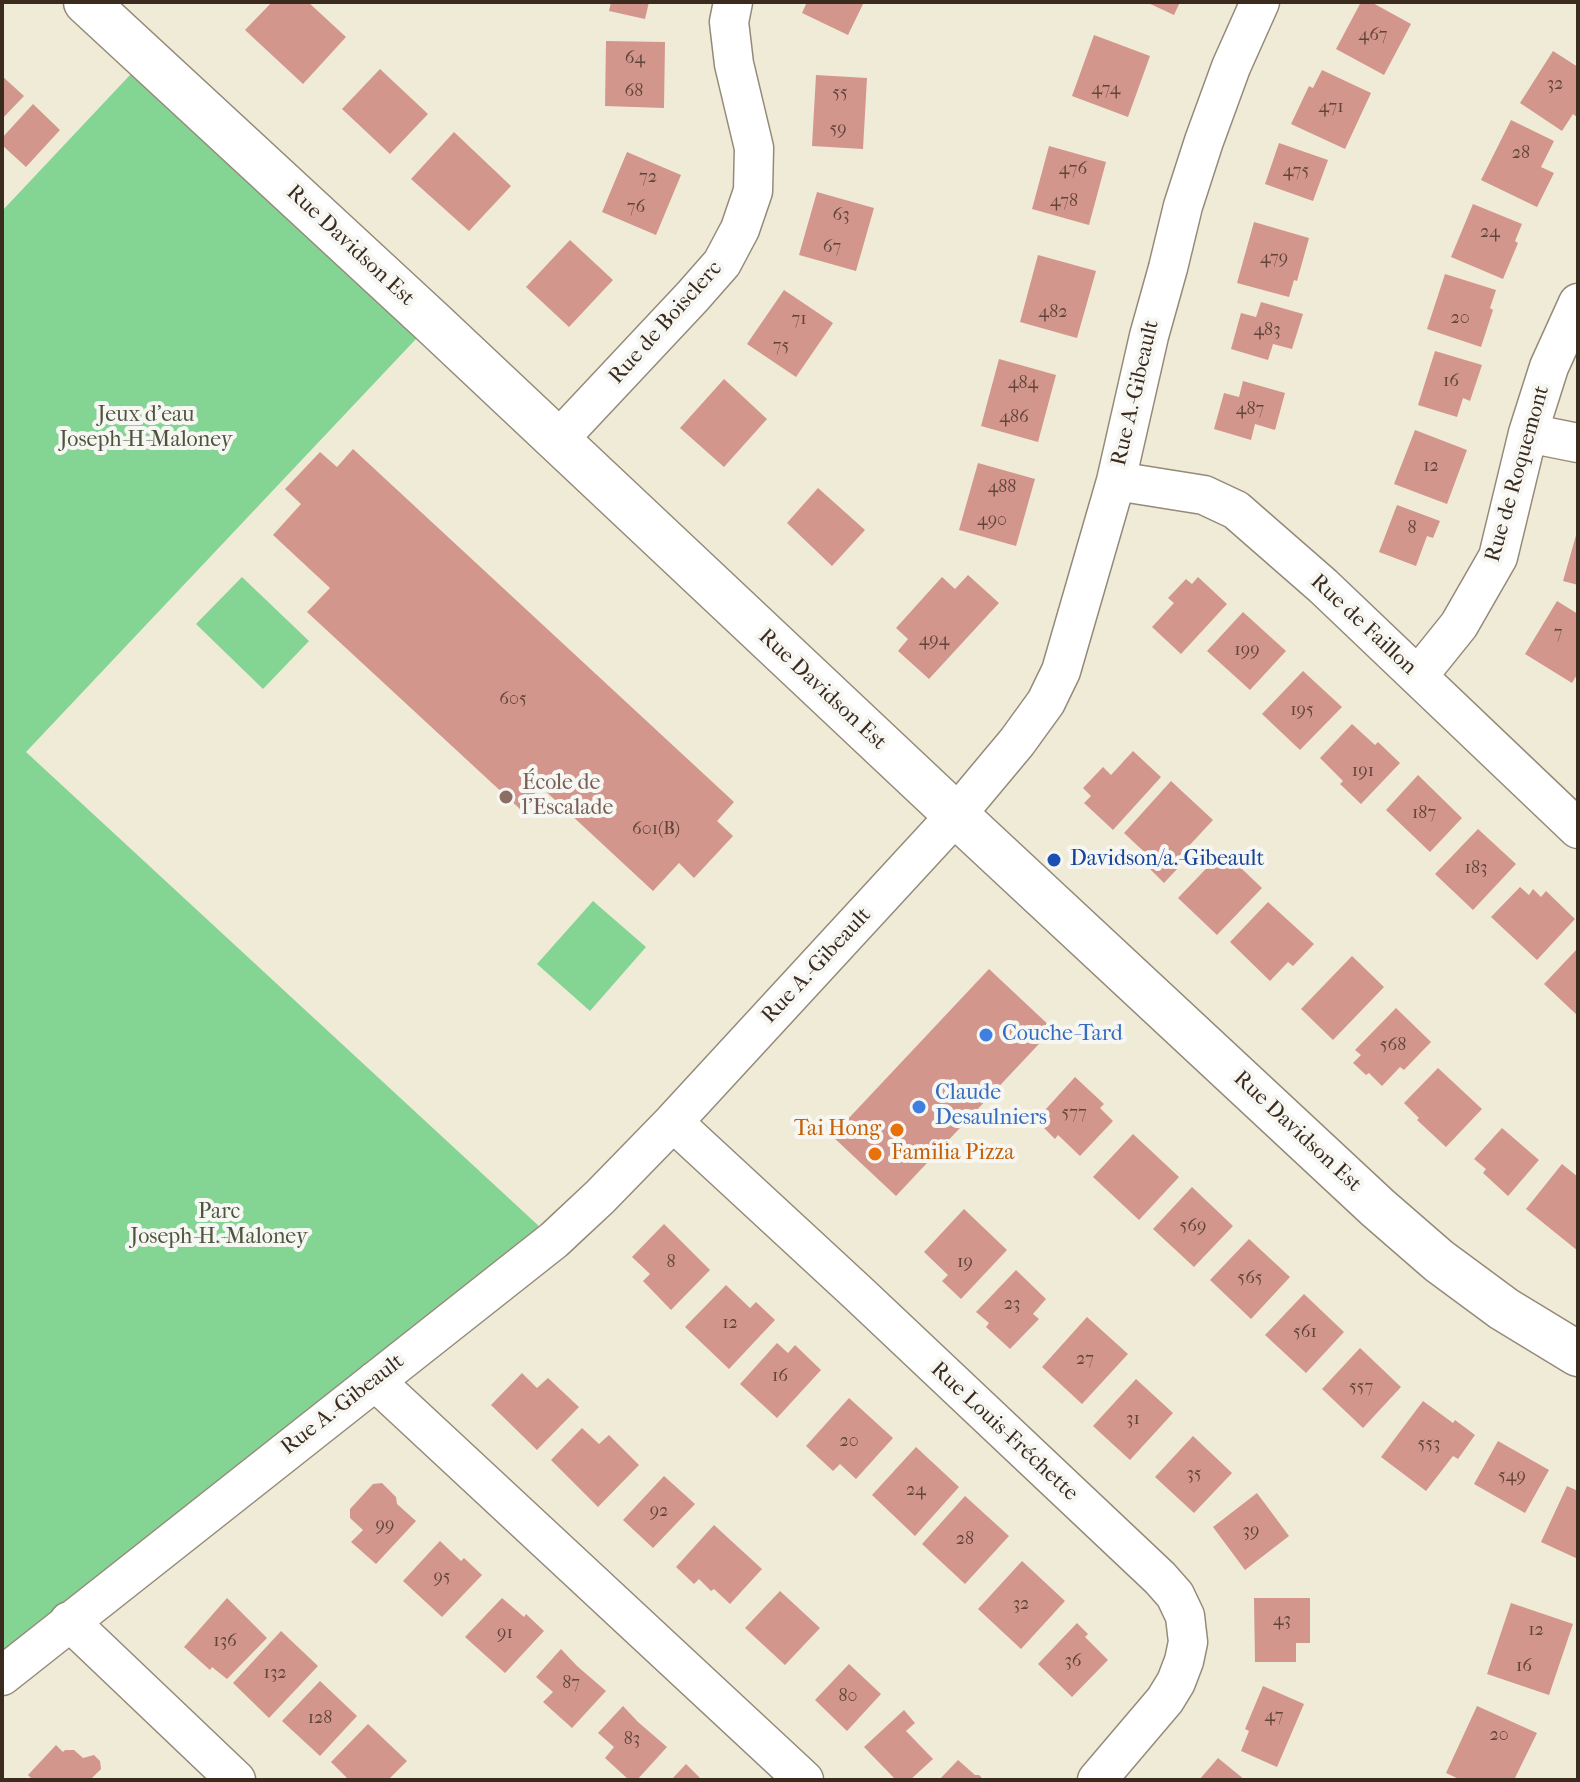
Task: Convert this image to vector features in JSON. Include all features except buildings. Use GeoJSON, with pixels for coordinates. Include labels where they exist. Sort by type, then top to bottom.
{"type":"FeatureCollection","features":[{"type":"Feature","properties":{"kind":"street","name":"Rue Davidson Est"},"geometry":{"type":"LineString","coordinates":[[86,2],[1378,1208],[1429,1252],[1504,1309],[1578,1354]]}},
{"type":"Feature","properties":{"kind":"street","name":"Rue de Boisclerc"},"geometry":{"type":"LineString","coordinates":[[557,441],[722,263],[740,229],[753,191],[754,148],[734,64],[729,22],[733,2]]}},
{"type":"Feature","properties":{"kind":"street","name":"Rue A.-Gibeault"},"geometry":{"type":"LineString","coordinates":[[2,1676],[554,1240],[673,1122],[956,815],[1017,742],[1046,702],[1061,671],[1116,481],[1145,350],[1183,206],[1226,82],[1260,2]]}},
{"type":"Feature","properties":{"kind":"street","name":"Rue de Roquemont"},"geometry":{"type":"LineString","coordinates":[[1418,676],[1459,625],[1498,557],[1528,433],[1549,367],[1578,303]]}},
{"type":"Feature","properties":{"kind":"street"},"geometry":{"type":"LineString","coordinates":[[1528,433],[1578,443]]}},
{"type":"Feature","properties":{"kind":"street","name":"Rue de Faillon"},"geometry":{"type":"LineString","coordinates":[[1116,481],[1204,495],[1236,510],[1323,586],[1578,829]]}},
{"type":"Feature","properties":{"kind":"street","name":"Rue Louis-Fréchette"},"geometry":{"type":"LineString","coordinates":[[673,1122],[858,1293],[1175,1595],[1185,1616],[1188,1642],[1176,1682],[1165,1700],[1097,1780]]}},
{"type":"Feature","properties":{"kind":"street"},"geometry":{"type":"LineString","coordinates":[[375,1381],[804,1780]]}},
{"type":"Feature","properties":{"kind":"street"},"geometry":{"type":"LineString","coordinates":[[69,1621],[236,1780]]}},
{"type":"Feature","properties":{"kind":"green space","name":"Parc Joseph-H.-Maloney"},"geometry":{"type":"Polygon","coordinates":[[[146,58],[432,322],[26,752],[554,1240],[2,1676],[2,211],[146,58]]]}},
{"type":"Feature","properties":{"kind":"green space"},"geometry":{"type":"Polygon","coordinates":[[[242,577],[309,641],[263,689],[196,624],[242,577]]]}},
{"type":"Feature","properties":{"kind":"green space"},"geometry":{"type":"Polygon","coordinates":[[[593,901],[646,947],[590,1011],[537,964],[593,901]]]}},
{"type":"Feature","properties":{"kind":"place","name":"École de l'Escalade"},"geometry":{"type":"Point","coordinates":[506,797]}},
{"type":"Feature","properties":{"kind":"place","name":"Davidson/a.-Gibeault"},"geometry":{"type":"Point","coordinates":[1054,860]}},
{"type":"Feature","properties":{"kind":"place","name":"Couche-Tard"},"geometry":{"type":"Point","coordinates":[986,1035]}},
{"type":"Feature","properties":{"kind":"place","name":"Claude Desaulniers"},"geometry":{"type":"Point","coordinates":[919,1107]}},
{"type":"Feature","properties":{"kind":"place","name":"Tai Hong"},"geometry":{"type":"Point","coordinates":[897,1130]}},
{"type":"Feature","properties":{"kind":"place","name":"Familia Pizza"},"geometry":{"type":"Point","coordinates":[875,1154]}},
{"type":"Feature","properties":{"kind":"park label","name":"Jeux d'eau Joseph-H-Maloney"},"geometry":{"type":"Point","coordinates":[146,428]}}]}
